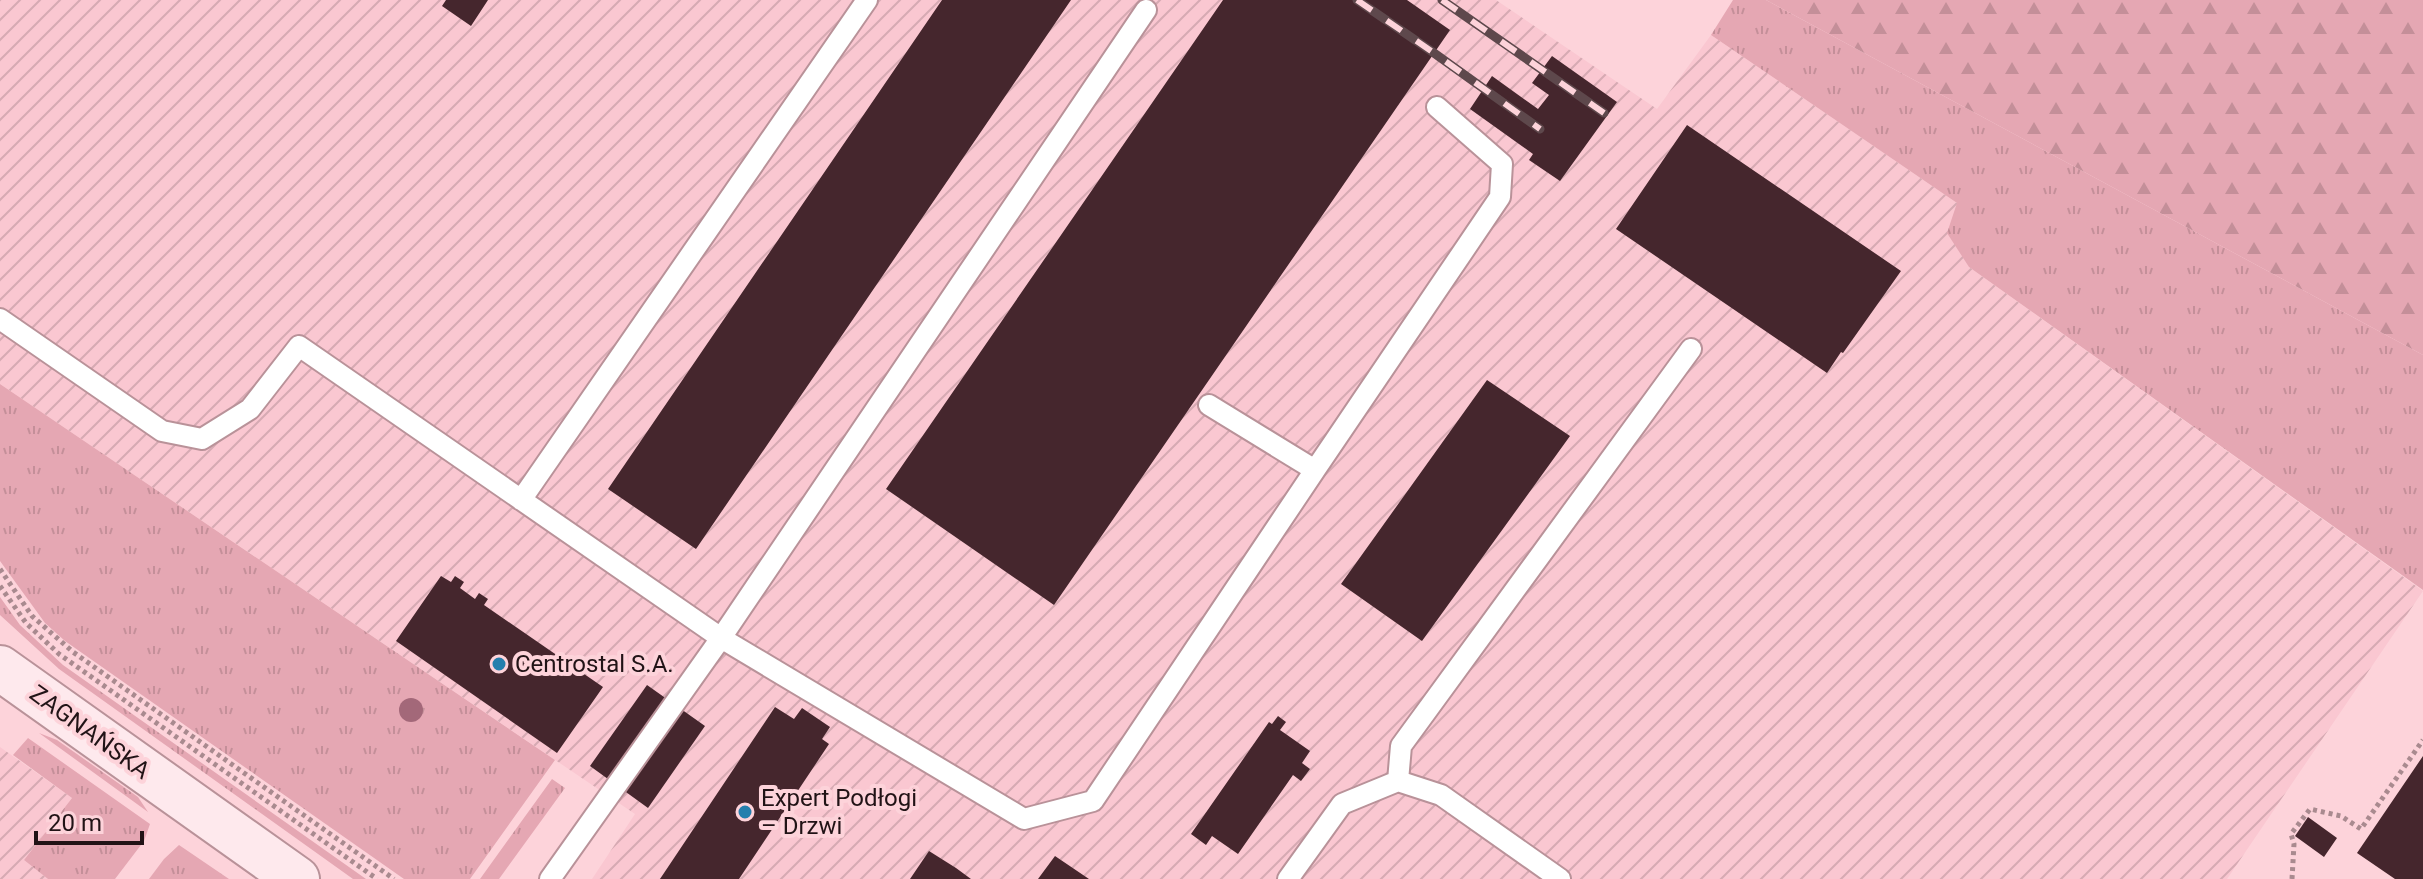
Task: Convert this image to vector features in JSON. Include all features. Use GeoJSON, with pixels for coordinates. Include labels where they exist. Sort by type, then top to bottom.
{"type":"FeatureCollection","features":[{"type":"Feature","properties":{"kind":"street","name":"ZAGNAŃSKA"},"geometry":{"type":"LineString","coordinates":[[0,668],[297,879]]}},
{"type":"Feature","properties":{"kind":"lane"},"geometry":{"type":"LineString","coordinates":[[521,500],[867,0]]}},
{"type":"Feature","properties":{"kind":"lane"},"geometry":{"type":"LineString","coordinates":[[550,879],[721,638],[1146,10]]}},
{"type":"Feature","properties":{"kind":"lane"},"geometry":{"type":"LineString","coordinates":[[0,319],[162,431],[202,439],[250,409],[299,346],[721,638],[1024,819],[1093,801],[1500,197],[1502,164],[1437,107]]}},
{"type":"Feature","properties":{"kind":"lane"},"geometry":{"type":"LineString","coordinates":[[1398,781],[1401,746],[1691,349]]}},
{"type":"Feature","properties":{"kind":"lane"},"geometry":{"type":"LineString","coordinates":[[1209,405],[1315,470]]}},
{"type":"Feature","properties":{"kind":"lane"},"geometry":{"type":"LineString","coordinates":[[1288,879],[1342,804],[1398,781],[1441,795],[1560,879]]}},
{"type":"Feature","properties":{"kind":"path"},"geometry":{"type":"LineString","coordinates":[[0,569],[32,616],[73,652],[394,879]]}},
{"type":"Feature","properties":{"kind":"path"},"geometry":{"type":"LineString","coordinates":[[0,586],[26,623],[59,654],[377,879]]}},
{"type":"Feature","properties":{"kind":"path"},"geometry":{"type":"LineString","coordinates":[[2292,879],[2294,844],[2291,834],[2310,809],[2341,816],[2361,829],[2423,740]]}},
{"type":"Feature","properties":{"kind":"shaded area"},"geometry":{"type":"Polygon","coordinates":[[[0,0],[1496,0],[1657,109],[1711,35],[1957,203],[1969,267],[2423,591],[2227,879],[592,879],[635,814],[0,384],[0,0]]]}},
{"type":"Feature","properties":{"kind":"shaded area"},"geometry":{"type":"Polygon","coordinates":[[[0,747],[72,798],[24,860],[48,879],[0,879],[0,747]]]}},
{"type":"Feature","properties":{"kind":"green space"},"geometry":{"type":"Polygon","coordinates":[[[1733,0],[1766,0],[2423,355],[2423,590],[1969,267],[1947,233],[1957,203],[1711,35],[1733,0]]]}},
{"type":"Feature","properties":{"kind":"green space"},"geometry":{"type":"Polygon","coordinates":[[[1766,0],[2423,0],[2423,355],[1766,0]]]}},
{"type":"Feature","properties":{"kind":"green space"},"geometry":{"type":"Polygon","coordinates":[[[0,384],[555,760],[470,879],[404,879],[65,641],[45,623],[0,561],[0,384]]]}},
{"type":"Feature","properties":{"kind":"green space"},"geometry":{"type":"Polygon","coordinates":[[[0,597],[20,625],[63,665],[366,879],[353,879],[59,669],[0,615],[0,597]]]}},
{"type":"Feature","properties":{"kind":"green space"},"geometry":{"type":"Polygon","coordinates":[[[39,733],[57,740],[138,797],[148,812],[39,733]]]}},
{"type":"Feature","properties":{"kind":"green space"},"geometry":{"type":"Polygon","coordinates":[[[28,738],[150,824],[144,841],[115,879],[48,879],[24,860],[72,798],[13,755],[28,738]]]}},
{"type":"Feature","properties":{"kind":"green space"},"geometry":{"type":"Polygon","coordinates":[[[552,779],[565,788],[499,879],[480,879],[552,779]]]}},
{"type":"Feature","properties":{"kind":"green space"},"geometry":{"type":"Polygon","coordinates":[[[179,845],[229,879],[149,879],[179,845]]]}},
{"type":"Feature","properties":{"kind":"building"},"geometry":{"type":"Polygon","coordinates":[[[446,0],[488,0],[471,26],[442,6],[446,0]]]}},
{"type":"Feature","properties":{"kind":"building"},"geometry":{"type":"Polygon","coordinates":[[[942,0],[1071,0],[696,549],[608,489],[942,0]]]}},
{"type":"Feature","properties":{"kind":"building"},"geometry":{"type":"Polygon","coordinates":[[[1223,0],[1407,0],[1450,30],[1054,605],[886,489],[1223,0]]]}},
{"type":"Feature","properties":{"kind":"building"},"geometry":{"type":"Polygon","coordinates":[[[1552,56],[1617,102],[1560,181],[1529,160],[1533,154],[1470,109],[1492,76],[1538,109],[1549,95],[1532,83],[1552,56]]]}},
{"type":"Feature","properties":{"kind":"building"},"geometry":{"type":"Polygon","coordinates":[[[1687,125],[1901,271],[1827,373],[1616,229],[1687,125]]]}},
{"type":"Feature","properties":{"kind":"building"},"geometry":{"type":"Polygon","coordinates":[[[1487,380],[1570,436],[1422,641],[1341,584],[1487,380]]]}},
{"type":"Feature","properties":{"kind":"building","name":"Centrostal S.A."},"geometry":{"type":"Polygon","coordinates":[[[441,576],[451,582],[455,576],[464,582],[460,588],[475,599],[479,593],[488,599],[484,605],[603,687],[557,753],[396,641],[441,576]]]}},
{"type":"Feature","properties":{"kind":"building"},"geometry":{"type":"Polygon","coordinates":[[[647,685],[705,726],[648,808],[590,766],[647,685]]]}},
{"type":"Feature","properties":{"kind":"building","name":"Expert Podłogi – Drzwi"},"geometry":{"type":"Polygon","coordinates":[[[775,707],[794,719],[802,708],[830,727],[822,739],[829,744],[739,879],[660,879],[775,707]]]}},
{"type":"Feature","properties":{"kind":"building"},"geometry":{"type":"Polygon","coordinates":[[[1278,716],[1286,722],[1280,730],[1310,751],[1302,763],[1310,769],[1301,781],[1293,775],[1238,854],[1212,836],[1206,845],[1191,834],[1269,722],[1272,724],[1278,716]]]}},
{"type":"Feature","properties":{"kind":"building"},"geometry":{"type":"Polygon","coordinates":[[[2423,756],[2423,879],[2395,879],[2357,853],[2423,756]]]}},
{"type":"Feature","properties":{"kind":"building"},"geometry":{"type":"Polygon","coordinates":[[[2308,817],[2337,838],[2324,857],[2295,836],[2308,817]]]}},
{"type":"Feature","properties":{"kind":"building"},"geometry":{"type":"Polygon","coordinates":[[[929,851],[956,868],[971,879],[910,879],[929,851]]]}},
{"type":"Feature","properties":{"kind":"building"},"geometry":{"type":"Polygon","coordinates":[[[1055,856],[1089,879],[1038,879],[1055,856]]]}},
{"type":"Feature","properties":{"kind":"railway"},"geometry":{"type":"LineString","coordinates":[[1357,0],[1540,129]]}},
{"type":"Feature","properties":{"kind":"railway"},"geometry":{"type":"LineString","coordinates":[[1442,0],[1604,113]]}},
{"type":"Feature","properties":{"kind":"place","name":"Centrostal S.A."},"geometry":{"type":"Point","coordinates":[499,664]}},
{"type":"Feature","properties":{"kind":"place","name":"Expert Podłogi – Drzwi"},"geometry":{"type":"Point","coordinates":[745,812]}}]}
